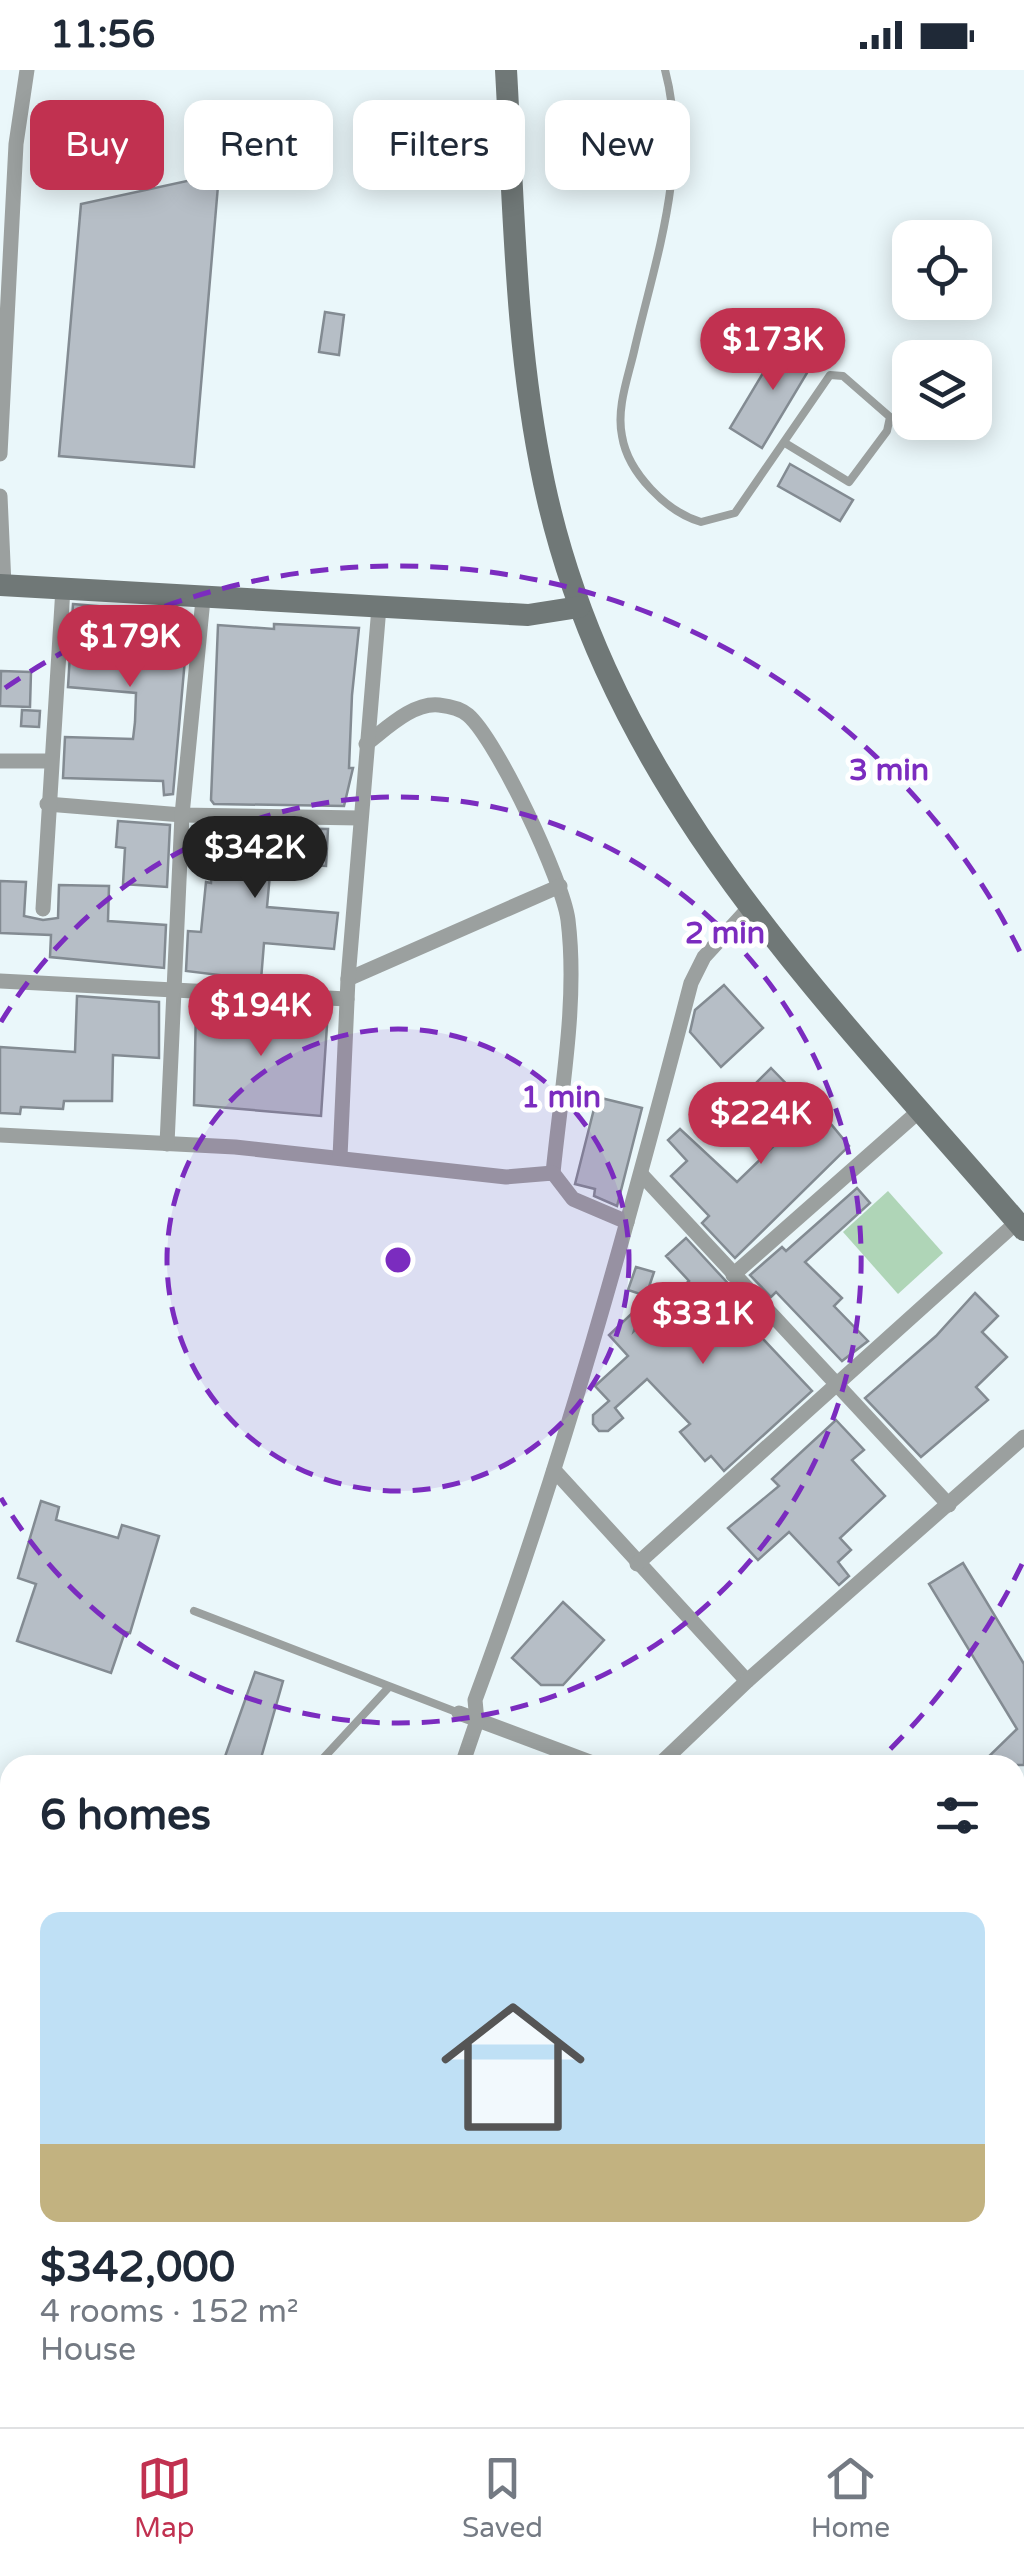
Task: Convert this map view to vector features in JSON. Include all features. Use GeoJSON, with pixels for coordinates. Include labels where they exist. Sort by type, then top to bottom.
{"type":"FeatureCollection","features":[{"type":"Feature","properties":{"kind":"street"},"geometry":{"type":"LineString","coordinates":[[0,454],[8,143],[27,70]]}},
{"type":"Feature","properties":{"kind":"street"},"geometry":{"type":"LineString","coordinates":[[506,70],[523,363],[545,486],[579,607],[653,764],[748,909],[918,1112],[1020,1226],[835,1384],[637,1564]]}},
{"type":"Feature","properties":{"kind":"street"},"geometry":{"type":"LineString","coordinates":[[0,496],[2,585],[528,614],[579,607]]}},
{"type":"Feature","properties":{"kind":"street"},"geometry":{"type":"LineString","coordinates":[[42,909],[63,588]]}},
{"type":"Feature","properties":{"kind":"street"},"geometry":{"type":"LineString","coordinates":[[167,1144],[182,814],[203,599]]}},
{"type":"Feature","properties":{"kind":"street"},"geometry":{"type":"LineString","coordinates":[[340,1157],[348,978],[379,607]]}},
{"type":"Feature","properties":{"kind":"street"},"geometry":{"type":"LineString","coordinates":[[366,744],[422,706],[436,704],[466,713],[496,756],[560,886],[569,950],[553,1172],[573,1199],[591,1210],[627,1222]]}},
{"type":"Feature","properties":{"kind":"street"},"geometry":{"type":"LineString","coordinates":[[0,761],[50,761]]}},
{"type":"Feature","properties":{"kind":"street"},"geometry":{"type":"LineString","coordinates":[[47,804],[182,814],[360,818]]}},
{"type":"Feature","properties":{"kind":"street"},"geometry":{"type":"LineString","coordinates":[[348,978],[560,886]]}},
{"type":"Feature","properties":{"kind":"street"},"geometry":{"type":"LineString","coordinates":[[465,1755],[477,1721],[475,1700],[523,1570],[554,1470],[641,1174],[691,983],[704,957],[748,909]]}},
{"type":"Feature","properties":{"kind":"street"},"geometry":{"type":"LineString","coordinates":[[0,981],[347,999]]}},
{"type":"Feature","properties":{"kind":"street"},"geometry":{"type":"LineString","coordinates":[[733,1274],[918,1112]]}},
{"type":"Feature","properties":{"kind":"street"},"geometry":{"type":"LineString","coordinates":[[0,1136],[340,1157],[506,1178],[553,1172]]}},
{"type":"Feature","properties":{"kind":"street"},"geometry":{"type":"LineString","coordinates":[[641,1174],[949,1505]]}},
{"type":"Feature","properties":{"kind":"street"},"geometry":{"type":"LineString","coordinates":[[669,1755],[746,1681],[1024,1437]]}},
{"type":"Feature","properties":{"kind":"street"},"geometry":{"type":"LineString","coordinates":[[554,1470],[746,1681]]}},
{"type":"Feature","properties":{"kind":"street"},"geometry":{"type":"LineString","coordinates":[[459,1713],[570,1755]]}},
{"type":"Feature","properties":{"kind":"lane"},"geometry":{"type":"LineString","coordinates":[[665,70],[674,120],[671,186],[624,395],[622,438],[629,458],[670,506],[701,522],[735,513],[834,374],[882,406],[890,417],[886,431],[849,482],[785,444]]}},
{"type":"Feature","properties":{"kind":"lane"},"geometry":{"type":"LineString","coordinates":[[194,1611],[459,1713]]}},
{"type":"Feature","properties":{"kind":"lane"},"geometry":{"type":"LineString","coordinates":[[325,1755],[389,1687]]}},
{"type":"Feature","properties":{"kind":"green space"},"geometry":{"type":"Polygon","coordinates":[[[888,1191],[943,1253],[898,1294],[843,1232],[888,1191]]]}},
{"type":"Feature","properties":{"kind":"building"},"geometry":{"type":"Polygon","coordinates":[[[184,182],[184,190],[218,190],[194,467],[59,456],[81,204],[145,190],[164,190],[164,186],[184,182]]]}},
{"type":"Feature","properties":{"kind":"building"},"geometry":{"type":"Polygon","coordinates":[[[325,312],[344,315],[339,355],[319,352],[325,312]]]}},
{"type":"Feature","properties":{"kind":"building"},"geometry":{"type":"Polygon","coordinates":[[[784,338],[816,358],[762,448],[730,428],[784,338]]]}},
{"type":"Feature","properties":{"kind":"building"},"geometry":{"type":"Polygon","coordinates":[[[790,464],[853,500],[840,521],[778,486],[790,464]]]}},
{"type":"Feature","properties":{"kind":"building"},"geometry":{"type":"Polygon","coordinates":[[[73,604],[189,614],[173,794],[164,795],[163,781],[63,778],[65,737],[133,739],[135,722],[136,693],[68,687],[73,604]]]}},
{"type":"Feature","properties":{"kind":"building"},"geometry":{"type":"Polygon","coordinates":[[[274,624],[359,628],[352,695],[349,768],[353,768],[344,806],[214,804],[211,800],[218,625],[274,629],[274,624]]]}},
{"type":"Feature","properties":{"kind":"building"},"geometry":{"type":"Polygon","coordinates":[[[1,671],[31,672],[30,707],[0,706],[1,671]]]}},
{"type":"Feature","properties":{"kind":"building"},"geometry":{"type":"Polygon","coordinates":[[[22,710],[40,711],[39,727],[21,726],[22,710]]]}},
{"type":"Feature","properties":{"kind":"building"},"geometry":{"type":"Polygon","coordinates":[[[118,821],[170,825],[167,887],[123,884],[125,848],[116,847],[118,821]]]}},
{"type":"Feature","properties":{"kind":"building"},"geometry":{"type":"Polygon","coordinates":[[[213,827],[328,829],[326,866],[271,863],[267,907],[338,913],[334,949],[264,943],[261,980],[186,971],[188,931],[201,932],[206,882],[211,883],[213,827]]]}},
{"type":"Feature","properties":{"kind":"building"},"geometry":{"type":"Polygon","coordinates":[[[0,881],[26,882],[24,916],[43,920],[58,918],[59,885],[109,886],[108,921],[166,925],[164,968],[50,957],[51,935],[0,933],[0,881]]]}},
{"type":"Feature","properties":{"kind":"building"},"geometry":{"type":"Polygon","coordinates":[[[724,985],[763,1028],[721,1067],[690,1032],[695,1010],[724,985]]]}},
{"type":"Feature","properties":{"kind":"building"},"geometry":{"type":"Polygon","coordinates":[[[77,996],[159,1002],[159,1058],[113,1055],[112,1101],[64,1101],[63,1109],[21,1107],[20,1114],[0,1113],[0,1047],[75,1052],[77,996]]]}},
{"type":"Feature","properties":{"kind":"building"},"geometry":{"type":"Polygon","coordinates":[[[196,1006],[328,1010],[321,1116],[194,1105],[196,1006]]]}},
{"type":"Feature","properties":{"kind":"building"},"geometry":{"type":"Polygon","coordinates":[[[771,1068],[808,1106],[812,1101],[849,1146],[735,1258],[702,1223],[709,1216],[671,1176],[687,1161],[668,1140],[680,1129],[737,1182],[778,1142],[769,1131],[774,1126],[744,1095],[771,1068]]]}},
{"type":"Feature","properties":{"kind":"building"},"geometry":{"type":"Polygon","coordinates":[[[597,1097],[642,1108],[617,1206],[594,1196],[595,1189],[575,1184],[597,1097]]]}},
{"type":"Feature","properties":{"kind":"building"},"geometry":{"type":"Polygon","coordinates":[[[857,1188],[870,1203],[805,1262],[842,1298],[834,1306],[868,1341],[842,1361],[776,1292],[771,1297],[750,1275],[782,1247],[786,1251],[857,1188]]]}},
{"type":"Feature","properties":{"kind":"building"},"geometry":{"type":"Polygon","coordinates":[[[686,1238],[735,1291],[718,1307],[739,1331],[748,1323],[812,1391],[724,1471],[711,1456],[705,1461],[680,1432],[690,1424],[647,1379],[615,1408],[623,1418],[608,1431],[599,1431],[593,1424],[593,1415],[609,1401],[595,1386],[628,1356],[609,1335],[643,1303],[634,1331],[689,1281],[666,1256],[686,1238]]]}},
{"type":"Feature","properties":{"kind":"building"},"geometry":{"type":"Polygon","coordinates":[[[636,1267],[654,1272],[646,1296],[628,1290],[636,1267]]]}},
{"type":"Feature","properties":{"kind":"building"},"geometry":{"type":"Polygon","coordinates":[[[975,1293],[998,1316],[982,1332],[1007,1357],[976,1387],[988,1400],[921,1457],[865,1398],[936,1336],[975,1293]]]}},
{"type":"Feature","properties":{"kind":"building"},"geometry":{"type":"Polygon","coordinates":[[[836,1420],[864,1450],[852,1460],[885,1496],[840,1538],[851,1550],[838,1562],[849,1576],[839,1585],[789,1532],[758,1560],[728,1528],[779,1486],[772,1479],[836,1420]]]}},
{"type":"Feature","properties":{"kind":"building"},"geometry":{"type":"Polygon","coordinates":[[[41,1501],[59,1507],[56,1520],[118,1538],[122,1525],[159,1536],[130,1633],[125,1632],[111,1673],[17,1641],[36,1584],[18,1578],[41,1501]]]}},
{"type":"Feature","properties":{"kind":"building"},"geometry":{"type":"Polygon","coordinates":[[[963,1563],[1024,1664],[1024,1755],[990,1755],[1017,1729],[929,1584],[963,1563]]]}},
{"type":"Feature","properties":{"kind":"building"},"geometry":{"type":"Polygon","coordinates":[[[563,1602],[604,1640],[563,1685],[541,1685],[512,1658],[563,1602]]]}},
{"type":"Feature","properties":{"kind":"building"},"geometry":{"type":"Polygon","coordinates":[[[255,1672],[283,1681],[262,1755],[226,1755],[255,1672]]]}}]}
